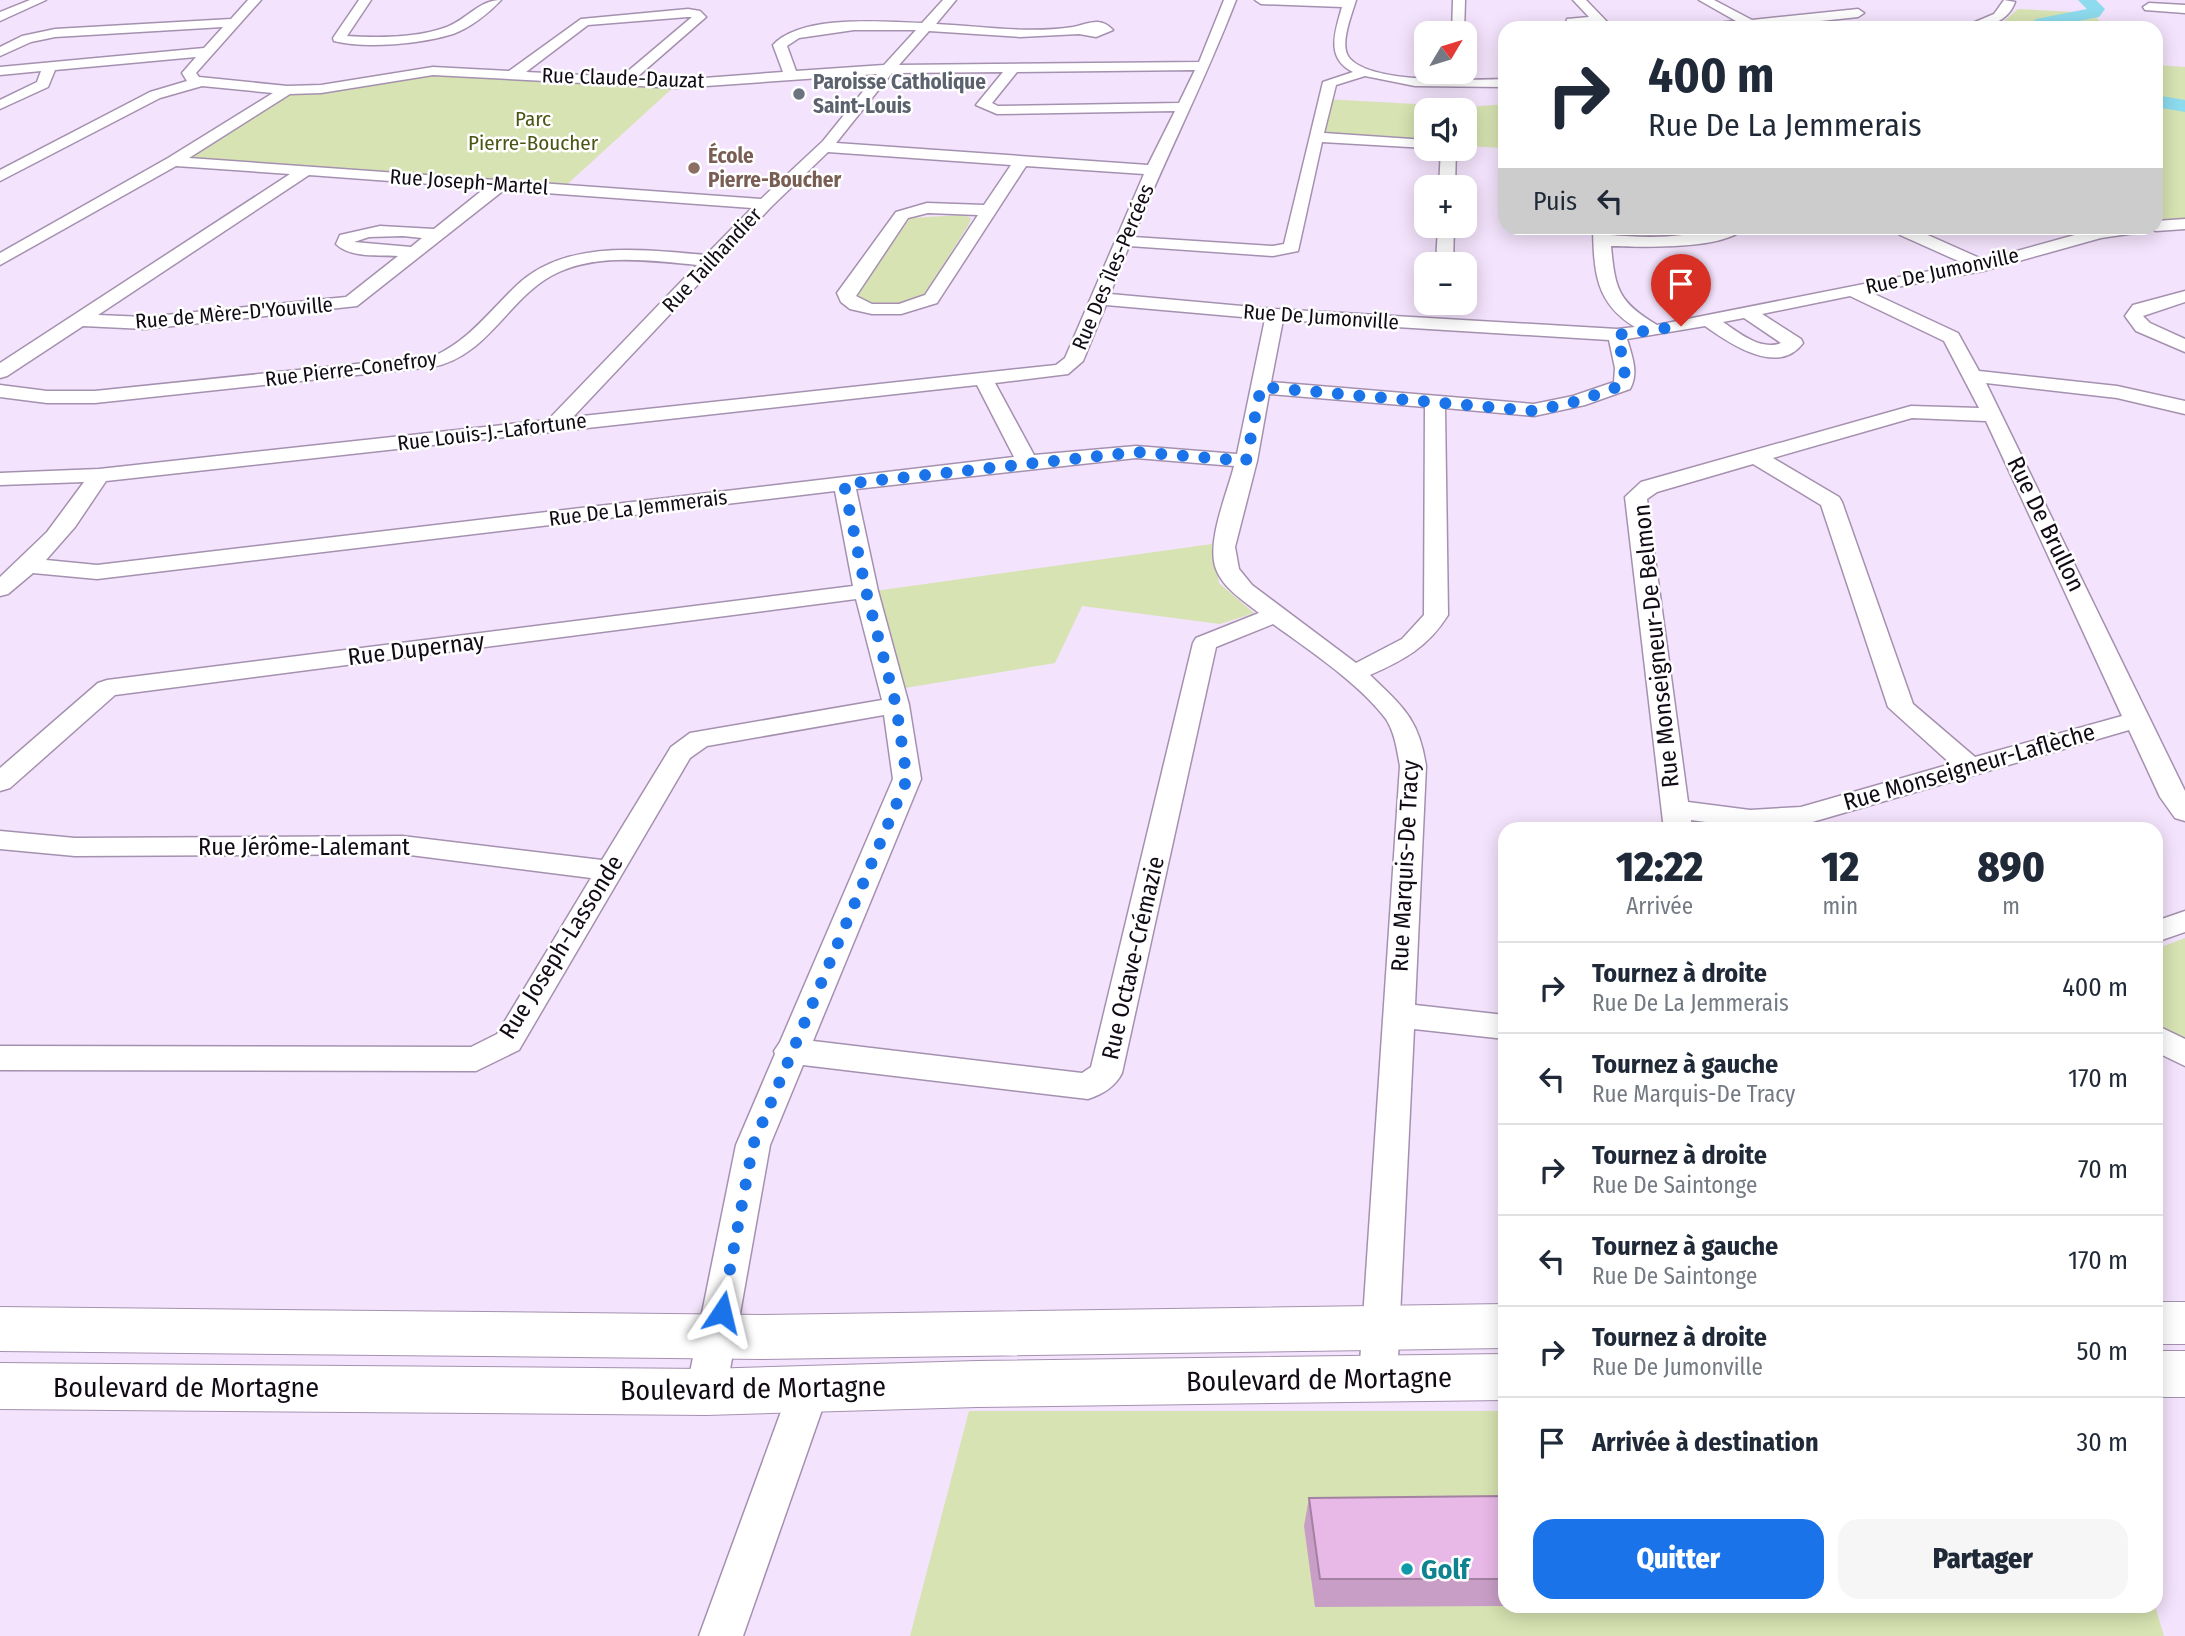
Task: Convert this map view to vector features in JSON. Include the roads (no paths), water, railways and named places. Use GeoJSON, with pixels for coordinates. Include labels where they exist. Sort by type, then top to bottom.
{"type":"FeatureCollection","features":[{"type":"Feature","properties":{"kind":"main road"},"geometry":{"type":"LineString","coordinates":[[2163,1323],[2185,1323]]}},
{"type":"Feature","properties":{"kind":"main road","name":"Boulevard de Mortagne"},"geometry":{"type":"LineString","coordinates":[[0,1329],[718,1336],[1498,1326]]}},
{"type":"Feature","properties":{"kind":"main road"},"geometry":{"type":"LineString","coordinates":[[2163,1374],[2185,1374]]}},
{"type":"Feature","properties":{"kind":"main road","name":"Boulevard de Mortagne"},"geometry":{"type":"LineString","coordinates":[[0,1386],[706,1392],[810,1387],[1498,1377]]}},
{"type":"Feature","properties":{"kind":"street"},"geometry":{"type":"LineString","coordinates":[[0,10],[22,0]]}},
{"type":"Feature","properties":{"kind":"street"},"geometry":{"type":"LineString","coordinates":[[0,1],[39,0]]}},
{"type":"Feature","properties":{"kind":"street"},"geometry":{"type":"LineString","coordinates":[[0,17],[39,0]]}},
{"type":"Feature","properties":{"kind":"street"},"geometry":{"type":"LineString","coordinates":[[0,176],[155,95],[197,83],[189,73],[255,0]]}},
{"type":"Feature","properties":{"kind":"street"},"geometry":{"type":"LineString","coordinates":[[365,0],[339,38],[358,42],[441,33],[456,27],[495,0]]}},
{"type":"Feature","properties":{"kind":"street","name":"Rue Tailhandier"},"geometry":{"type":"LineString","coordinates":[[556,423],[765,204],[824,148],[888,69],[950,0]]}},
{"type":"Feature","properties":{"kind":"street","name":"Rue Des îles-Percées"},"geometry":{"type":"LineString","coordinates":[[983,378],[1061,370],[1073,361],[1153,170],[1204,66],[1230,0]]}},
{"type":"Feature","properties":{"kind":"street"},"geometry":{"type":"LineString","coordinates":[[1261,0],[1349,2],[1339,52],[1343,60],[1366,72],[1400,80],[1414,80]]}},
{"type":"Feature","properties":{"kind":"street"},"geometry":{"type":"LineString","coordinates":[[1458,21],[1459,0]]}},
{"type":"Feature","properties":{"kind":"street"},"geometry":{"type":"LineString","coordinates":[[1579,0],[1600,21]]}},
{"type":"Feature","properties":{"kind":"street"},"geometry":{"type":"LineString","coordinates":[[1705,0],[1744,21]]}},
{"type":"Feature","properties":{"kind":"street"},"geometry":{"type":"LineString","coordinates":[[1787,21],[1858,13],[1853,7],[1835,0]]}},
{"type":"Feature","properties":{"kind":"street"},"geometry":{"type":"LineString","coordinates":[[1987,21],[2007,10],[2005,1]]}},
{"type":"Feature","properties":{"kind":"street"},"geometry":{"type":"LineString","coordinates":[[2149,7],[2185,9]]}},
{"type":"Feature","properties":{"kind":"street"},"geometry":{"type":"LineString","coordinates":[[514,74],[585,22],[679,14],[696,14],[699,17],[624,81]]}},
{"type":"Feature","properties":{"kind":"street"},"geometry":{"type":"LineString","coordinates":[[0,52],[27,39],[55,33],[233,23]]}},
{"type":"Feature","properties":{"kind":"street"},"geometry":{"type":"LineString","coordinates":[[791,76],[779,45],[783,39],[794,33],[824,27],[853,25],[1025,33],[1079,30]]}},
{"type":"Feature","properties":{"kind":"street"},"geometry":{"type":"LineString","coordinates":[[0,71],[206,52]]}},
{"type":"Feature","properties":{"kind":"street","name":"Rue Claude-Dauzat"},"geometry":{"type":"LineString","coordinates":[[197,83],[287,90],[321,89],[433,71],[677,84],[888,69],[1204,66]]}},
{"type":"Feature","properties":{"kind":"street"},"geometry":{"type":"LineString","coordinates":[[0,105],[43,83],[50,67]]}},
{"type":"Feature","properties":{"kind":"street"},"geometry":{"type":"LineString","coordinates":[[1013,68],[983,105],[996,110],[1185,107]]}},
{"type":"Feature","properties":{"kind":"street"},"geometry":{"type":"LineString","coordinates":[[1124,241],[1273,251],[1292,247],[1330,82],[1366,72]]}},
{"type":"Feature","properties":{"kind":"street"},"geometry":{"type":"LineString","coordinates":[[1477,80],[1498,82]]}},
{"type":"Feature","properties":{"kind":"street"},"geometry":{"type":"LineString","coordinates":[[0,260],[173,161],[287,90]]}},
{"type":"Feature","properties":{"kind":"street"},"geometry":{"type":"LineString","coordinates":[[1317,137],[1414,143]]}},
{"type":"Feature","properties":{"kind":"street"},"geometry":{"type":"LineString","coordinates":[[824,148],[1153,170]]}},
{"type":"Feature","properties":{"kind":"street","name":"Rue Joseph-Martel"},"geometry":{"type":"LineString","coordinates":[[173,161],[765,204]]}},
{"type":"Feature","properties":{"kind":"street"},"geometry":{"type":"LineString","coordinates":[[989,210],[927,208],[902,215],[846,293],[847,298],[856,305],[872,309],[901,309],[931,299],[1021,161]]}},
{"type":"Feature","properties":{"kind":"street"},"geometry":{"type":"LineString","coordinates":[[0,372],[305,171]]}},
{"type":"Feature","properties":{"kind":"street","name":"Rue de Mère-D'Youville"},"geometry":{"type":"LineString","coordinates":[[77,320],[145,323],[351,302],[501,184]]}},
{"type":"Feature","properties":{"kind":"street"},"geometry":{"type":"LineString","coordinates":[[2163,226],[2185,224]]}},
{"type":"Feature","properties":{"kind":"street"},"geometry":{"type":"LineString","coordinates":[[415,252],[359,249],[344,244],[346,239],[359,233],[378,230],[439,234]]}},
{"type":"Feature","properties":{"kind":"street"},"geometry":{"type":"LineString","coordinates":[[1601,235],[1605,284],[1613,300],[1628,316],[1654,331]]}},
{"type":"Feature","properties":{"kind":"street"},"geometry":{"type":"LineString","coordinates":[[1606,235],[1648,243],[1685,241],[1714,235]]}},
{"type":"Feature","properties":{"kind":"street"},"geometry":{"type":"LineString","coordinates":[[1915,235],[1983,266]]}},
{"type":"Feature","properties":{"kind":"street","name":"Rue De Jumonville"},"geometry":{"type":"LineString","coordinates":[[1101,299],[1444,326],[1617,335],[1654,331],[1983,266],[2097,235]]}},
{"type":"Feature","properties":{"kind":"street","name":"Rue Pierre-Conefroy"},"geometry":{"type":"LineString","coordinates":[[0,391],[21,396],[56,397],[128,393],[419,364],[445,359],[464,345],[535,279],[551,269],[617,255],[711,261]]}},
{"type":"Feature","properties":{"kind":"street","name":"Rue De Brullon"},"geometry":{"type":"LineString","coordinates":[[1852,290],[1951,337],[1993,415],[2174,797],[2185,812]]}},
{"type":"Feature","properties":{"kind":"street"},"geometry":{"type":"LineString","coordinates":[[2185,296],[2139,309],[2134,316],[2143,327],[2185,346]]}},
{"type":"Feature","properties":{"kind":"street"},"geometry":{"type":"LineString","coordinates":[[1708,320],[1749,346],[1761,350],[1787,349],[1794,344],[1747,312]]}},
{"type":"Feature","properties":{"kind":"street","name":"Rue Marquis-De Tracy"},"geometry":{"type":"LineString","coordinates":[[1275,314],[1246,461],[1224,547],[1228,570],[1244,590],[1354,674],[1397,716],[1409,740],[1413,766],[1378,1378]]}},
{"type":"Feature","properties":{"kind":"street"},"geometry":{"type":"LineString","coordinates":[[1444,315],[1444,326]]}},
{"type":"Feature","properties":{"kind":"street"},"geometry":{"type":"LineString","coordinates":[[1261,387],[1534,411],[1578,401],[1623,385],[1625,368],[1617,335]]}},
{"type":"Feature","properties":{"kind":"street"},"geometry":{"type":"LineString","coordinates":[[1973,376],[2117,392],[2181,403]]}},
{"type":"Feature","properties":{"kind":"street"},"geometry":{"type":"LineString","coordinates":[[983,378],[1027,462]]}},
{"type":"Feature","properties":{"kind":"street","name":"Rue Louis-J.-Lafortune"},"geometry":{"type":"LineString","coordinates":[[0,479],[99,475],[983,378]]}},
{"type":"Feature","properties":{"kind":"street"},"geometry":{"type":"LineString","coordinates":[[1354,674],[1407,649],[1427,633],[1436,615],[1435,402]]}},
{"type":"Feature","properties":{"kind":"street","name":"Rue Monseigneur-De Belmon"},"geometry":{"type":"LineString","coordinates":[[1676,819],[1636,497],[1649,487],[1911,412],[1993,415]]}},
{"type":"Feature","properties":{"kind":"street","name":"Rue De La Jemmerais"},"geometry":{"type":"LineString","coordinates":[[31,566],[97,572],[1027,462],[1136,452],[1246,461]]}},
{"type":"Feature","properties":{"kind":"street"},"geometry":{"type":"LineString","coordinates":[[1756,457],[1831,502],[1901,707],[1969,766]]}},
{"type":"Feature","properties":{"kind":"street"},"geometry":{"type":"LineString","coordinates":[[0,589],[31,566],[73,517],[99,475]]}},
{"type":"Feature","properties":{"kind":"street"},"geometry":{"type":"LineString","coordinates":[[706,1392],[753,1145],[790,1051],[907,779],[896,705],[866,591],[844,484]]}},
{"type":"Feature","properties":{"kind":"street","name":"Rue Dupernay"},"geometry":{"type":"LineString","coordinates":[[0,782],[107,688],[866,591]]}},
{"type":"Feature","properties":{"kind":"street","name":"Rue Octave-Crémazie"},"geometry":{"type":"LineString","coordinates":[[790,1051],[1088,1086],[1106,1073],[1205,643],[1275,615]]}},
{"type":"Feature","properties":{"kind":"street","name":"Rue Joseph-Lassonde"},"geometry":{"type":"LineString","coordinates":[[0,1058],[476,1059],[508,1042],[680,753],[699,739],[896,705]]}},
{"type":"Feature","properties":{"kind":"street","name":"Rue Monseigneur-Laflèche"},"geometry":{"type":"LineString","coordinates":[[1676,819],[1802,816],[2139,719]]}},
{"type":"Feature","properties":{"kind":"street","name":"Rue Jérôme-Lalemant"},"geometry":{"type":"LineString","coordinates":[[0,840],[75,847],[402,845],[608,870]]}},
{"type":"Feature","properties":{"kind":"street"},"geometry":{"type":"LineString","coordinates":[[2163,929],[2185,921]]}},
{"type":"Feature","properties":{"kind":"street"},"geometry":{"type":"LineString","coordinates":[[1397,1014],[1498,1026]]}},
{"type":"Feature","properties":{"kind":"street"},"geometry":{"type":"LineString","coordinates":[[2163,1041],[2185,1054]]}},
{"type":"Feature","properties":{"kind":"street"},"geometry":{"type":"LineString","coordinates":[[721,1636],[810,1387]]}},
{"type":"Feature","properties":{"kind":"waterway"},"geometry":{"type":"LineString","coordinates":[[2052,21],[2093,13],[2097,9],[2086,0]]}},
{"type":"Feature","properties":{"kind":"waterway"},"geometry":{"type":"LineString","coordinates":[[2163,102],[2185,106]]}},
{"type":"Feature","properties":{"kind":"place","name":"Paroisse Catholique Saint-Louis"},"geometry":{"type":"Point","coordinates":[799,94]}},
{"type":"Feature","properties":{"kind":"place","name":"École Pierre-Boucher"},"geometry":{"type":"Point","coordinates":[694,168]}},
{"type":"Feature","properties":{"kind":"place","name":"Golf"},"geometry":{"type":"Point","coordinates":[1407,1569]}},
{"type":"Feature","properties":{"kind":"park label","name":"Parc Pierre-Boucher"},"geometry":{"type":"Point","coordinates":[533,131]}}]}
